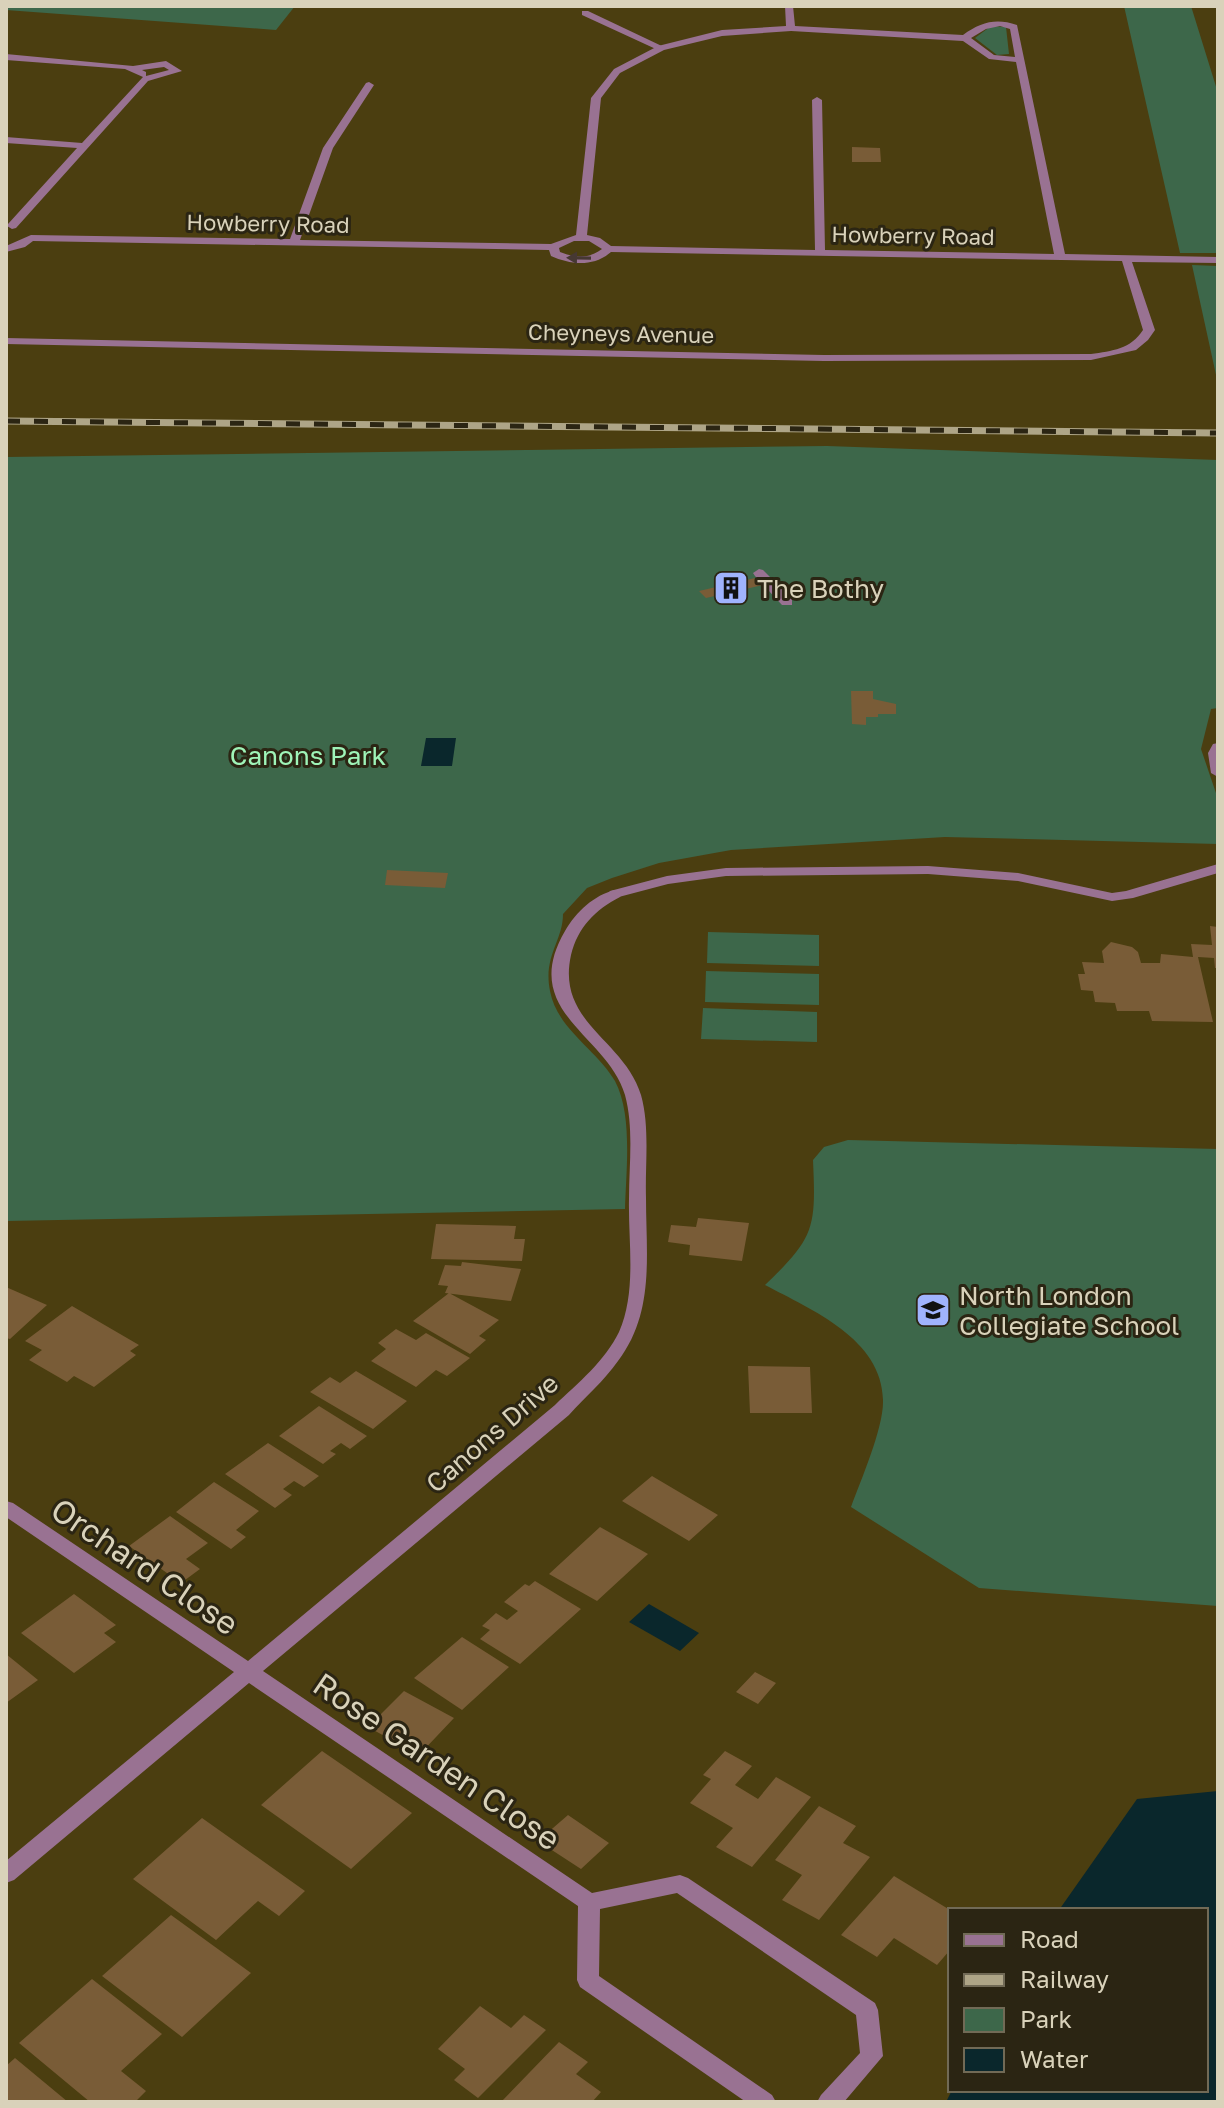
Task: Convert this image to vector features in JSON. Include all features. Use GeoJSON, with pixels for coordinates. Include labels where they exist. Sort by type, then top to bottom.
{"type":"FeatureCollection","features":[{"type":"Feature","properties":{"kind":"street"},"geometry":{"type":"LineString","coordinates":[[789,6],[791,28]]}},
{"type":"Feature","properties":{"kind":"street"},"geometry":{"type":"LineString","coordinates":[[585,13],[661,48]]}},
{"type":"Feature","properties":{"kind":"street"},"geometry":{"type":"LineString","coordinates":[[965,38],[984,24],[1001,22],[1014,27],[1060,257]]}},
{"type":"Feature","properties":{"kind":"street"},"geometry":{"type":"LineString","coordinates":[[581,238],[596,98],[617,71],[661,48],[722,33],[791,28],[965,38],[992,57],[1020,60]]}},
{"type":"Feature","properties":{"kind":"street"},"geometry":{"type":"LineString","coordinates":[[6,57],[135,68],[166,64],[176,68],[172,74],[145,79],[9,226],[30,231],[31,238],[6,249]]}},
{"type":"Feature","properties":{"kind":"street"},"geometry":{"type":"LineString","coordinates":[[135,68],[145,79]]}},
{"type":"Feature","properties":{"kind":"street"},"geometry":{"type":"LineString","coordinates":[[294,243],[328,148],[369,85]]}},
{"type":"Feature","properties":{"kind":"street"},"geometry":{"type":"LineString","coordinates":[[817,100],[820,253]]}},
{"type":"Feature","properties":{"kind":"street"},"geometry":{"type":"LineString","coordinates":[[6,140],[84,146]]}},
{"type":"Feature","properties":{"kind":"street","name":"Howberry Road"},"geometry":{"type":"LineString","coordinates":[[31,238],[553,247]]}},
{"type":"Feature","properties":{"kind":"street"},"geometry":{"type":"LineString","coordinates":[[581,238],[597,240],[608,249],[596,258],[577,260],[555,254],[553,247],[566,239],[581,238]]}},
{"type":"Feature","properties":{"kind":"street","name":"Howberry Road"},"geometry":{"type":"LineString","coordinates":[[608,249],[1218,260]]}},
{"type":"Feature","properties":{"kind":"street","name":"Cheyneys Avenue"},"geometry":{"type":"LineString","coordinates":[[6,341],[824,358],[1091,357],[1121,353],[1142,342],[1149,330],[1126,258]]}},
{"type":"Feature","properties":{"kind":"street"},"geometry":{"type":"LineString","coordinates":[[759,573],[787,602]]}},
{"type":"Feature","properties":{"kind":"street"},"geometry":{"type":"LineString","coordinates":[[1218,747],[1215,764],[1218,773]]}},
{"type":"Feature","properties":{"kind":"street","name":"Canons Drive"},"geometry":{"type":"LineString","coordinates":[[6,1874],[562,1410],[620,1345],[632,1320],[638,1285],[637,1149],[633,1093],[610,1058],[570,1010],[559,968],[571,930],[584,914],[615,894],[667,880],[726,872],[928,870],[1018,877],[1112,897],[1218,868]]}},
{"type":"Feature","properties":{"kind":"street","name":"Orchard Close"},"geometry":{"type":"LineString","coordinates":[[6,1508],[249,1674]]}},
{"type":"Feature","properties":{"kind":"street","name":"Rose Garden Close"},"geometry":{"type":"LineString","coordinates":[[249,1674],[589,1902]]}},
{"type":"Feature","properties":{"kind":"street"},"geometry":{"type":"LineString","coordinates":[[764,2102],[588,1980],[589,1902],[680,1884],[867,2010],[872,2056],[829,2102]]}},
{"type":"Feature","properties":{"kind":"green space"},"geometry":{"type":"Polygon","coordinates":[[[6,6],[295,6],[276,30],[6,10],[6,6]]]}},
{"type":"Feature","properties":{"kind":"green space"},"geometry":{"type":"Polygon","coordinates":[[[1124,6],[1191,6],[1218,93],[1218,253],[1180,253],[1124,6]]]}},
{"type":"Feature","properties":{"kind":"green space"},"geometry":{"type":"Polygon","coordinates":[[[991,26],[1006,27],[1009,54],[997,55],[975,38],[991,26]]]}},
{"type":"Feature","properties":{"kind":"green space"},"geometry":{"type":"Polygon","coordinates":[[[1192,265],[1218,266],[1218,384],[1192,265]]]}},
{"type":"Feature","properties":{"kind":"green space","name":"Canons Park"},"geometry":{"type":"Polygon","coordinates":[[[827,446],[1218,460],[1218,708],[1211,709],[1201,749],[1218,799],[1218,844],[945,837],[731,850],[659,863],[587,888],[563,914],[549,968],[550,991],[561,1017],[607,1070],[621,1095],[627,1144],[625,1209],[6,1221],[6,457],[827,446]]]}},
{"type":"Feature","properties":{"kind":"green space"},"geometry":{"type":"Polygon","coordinates":[[[708,932],[819,935],[819,966],[707,963],[708,932]]]}},
{"type":"Feature","properties":{"kind":"green space"},"geometry":{"type":"Polygon","coordinates":[[[706,971],[819,974],[819,1005],[705,1002],[706,971]]]}},
{"type":"Feature","properties":{"kind":"green space"},"geometry":{"type":"Polygon","coordinates":[[[703,1008],[817,1012],[817,1042],[701,1039],[703,1008]]]}},
{"type":"Feature","properties":{"kind":"green space"},"geometry":{"type":"Polygon","coordinates":[[[848,1140],[1218,1149],[1218,1606],[979,1588],[851,1507],[880,1424],[883,1400],[880,1379],[858,1343],[841,1329],[765,1285],[794,1255],[809,1230],[814,1201],[813,1160],[824,1147],[848,1140]]]}},
{"type":"Feature","properties":{"kind":"water"},"geometry":{"type":"Polygon","coordinates":[[[426,738],[456,738],[452,766],[421,766],[426,738]]]}},
{"type":"Feature","properties":{"kind":"water"},"geometry":{"type":"Polygon","coordinates":[[[649,1604],[699,1633],[680,1651],[629,1622],[649,1604]]]}},
{"type":"Feature","properties":{"kind":"water"},"geometry":{"type":"Polygon","coordinates":[[[1218,1791],[1218,2102],[946,2102],[951,2092],[1208,2092],[1208,1908],[1060,1908],[1137,1799],[1218,1791]]]}},
{"type":"Feature","properties":{"kind":"building"},"geometry":{"type":"Polygon","coordinates":[[[852,147],[880,148],[881,162],[852,162],[852,147]]]}},
{"type":"Feature","properties":{"kind":"building","name":"The Bothy"},"geometry":{"type":"Polygon","coordinates":[[[755,578],[763,585],[706,598],[699,591],[755,578]]]}},
{"type":"Feature","properties":{"kind":"building"},"geometry":{"type":"Polygon","coordinates":[[[851,691],[873,691],[873,699],[896,704],[896,714],[866,717],[866,725],[852,724],[851,691]]]}},
{"type":"Feature","properties":{"kind":"building"},"geometry":{"type":"Polygon","coordinates":[[[387,870],[448,873],[445,888],[385,885],[387,870]]]}},
{"type":"Feature","properties":{"kind":"building"},"geometry":{"type":"Polygon","coordinates":[[[1210,926],[1218,927],[1218,968],[1215,968],[1214,958],[1198,957],[1213,1022],[1152,1021],[1149,1011],[1117,1011],[1115,1003],[1095,1002],[1093,991],[1081,990],[1078,974],[1085,974],[1082,962],[1104,963],[1102,951],[1111,942],[1132,947],[1138,952],[1141,963],[1160,963],[1161,954],[1193,957],[1191,944],[1212,945],[1210,926]]]}},
{"type":"Feature","properties":{"kind":"building"},"geometry":{"type":"Polygon","coordinates":[[[698,1218],[749,1223],[742,1261],[689,1255],[690,1245],[668,1242],[671,1225],[696,1227],[698,1218]]]}},
{"type":"Feature","properties":{"kind":"building"},"geometry":{"type":"Polygon","coordinates":[[[436,1224],[516,1226],[514,1239],[525,1239],[522,1261],[431,1259],[436,1224]]]}},
{"type":"Feature","properties":{"kind":"building"},"geometry":{"type":"Polygon","coordinates":[[[462,1262],[521,1269],[511,1301],[445,1293],[448,1286],[438,1285],[445,1265],[461,1266],[462,1262]]]}},
{"type":"Feature","properties":{"kind":"building"},"geometry":{"type":"Polygon","coordinates":[[[6,1287],[47,1305],[10,1339],[6,1338],[6,1287]]]}},
{"type":"Feature","properties":{"kind":"building"},"geometry":{"type":"Polygon","coordinates":[[[449,1293],[499,1320],[479,1336],[486,1340],[470,1354],[413,1321],[449,1293]]]}},
{"type":"Feature","properties":{"kind":"building"},"geometry":{"type":"Polygon","coordinates":[[[72,1306],[139,1345],[130,1351],[136,1355],[94,1387],[74,1376],[67,1382],[29,1360],[42,1350],[25,1341],[72,1306]]]}},
{"type":"Feature","properties":{"kind":"building"},"geometry":{"type":"Polygon","coordinates":[[[396,1329],[416,1340],[426,1333],[470,1358],[447,1376],[436,1370],[416,1387],[371,1361],[386,1349],[378,1343],[396,1329]]]}},
{"type":"Feature","properties":{"kind":"building"},"geometry":{"type":"Polygon","coordinates":[[[748,1366],[810,1367],[812,1413],[750,1413],[748,1366]]]}},
{"type":"Feature","properties":{"kind":"building"},"geometry":{"type":"Polygon","coordinates":[[[356,1371],[407,1401],[373,1429],[310,1392],[330,1377],[340,1383],[356,1371]]]}},
{"type":"Feature","properties":{"kind":"building"},"geometry":{"type":"Polygon","coordinates":[[[319,1406],[367,1436],[350,1449],[341,1443],[330,1451],[336,1454],[323,1464],[279,1436],[319,1406]]]}},
{"type":"Feature","properties":{"kind":"building"},"geometry":{"type":"Polygon","coordinates":[[[268,1443],[319,1476],[304,1487],[294,1481],[283,1489],[292,1495],[275,1508],[225,1474],[268,1443]]]}},
{"type":"Feature","properties":{"kind":"building"},"geometry":{"type":"Polygon","coordinates":[[[652,1476],[718,1515],[689,1541],[622,1501],[652,1476]]]}},
{"type":"Feature","properties":{"kind":"building"},"geometry":{"type":"Polygon","coordinates":[[[214,1482],[259,1511],[236,1530],[246,1537],[231,1549],[176,1512],[214,1482]]]}},
{"type":"Feature","properties":{"kind":"building"},"geometry":{"type":"Polygon","coordinates":[[[170,1516],[208,1543],[186,1559],[200,1569],[181,1583],[129,1546],[170,1516]]]}},
{"type":"Feature","properties":{"kind":"building"},"geometry":{"type":"Polygon","coordinates":[[[600,1527],[648,1554],[597,1601],[549,1574],[600,1527]]]}},
{"type":"Feature","properties":{"kind":"building"},"geometry":{"type":"Polygon","coordinates":[[[535,1581],[581,1609],[520,1664],[480,1639],[490,1630],[482,1626],[496,1613],[507,1620],[518,1611],[504,1602],[525,1584],[529,1586],[535,1581]]]}},
{"type":"Feature","properties":{"kind":"building"},"geometry":{"type":"Polygon","coordinates":[[[74,1594],[116,1625],[104,1633],[116,1642],[74,1673],[21,1633],[74,1594]]]}},
{"type":"Feature","properties":{"kind":"building"},"geometry":{"type":"Polygon","coordinates":[[[462,1637],[509,1667],[462,1710],[414,1678],[462,1637]]]}},
{"type":"Feature","properties":{"kind":"building"},"geometry":{"type":"Polygon","coordinates":[[[6,1654],[38,1680],[6,1703],[6,1654]]]}},
{"type":"Feature","properties":{"kind":"building"},"geometry":{"type":"Polygon","coordinates":[[[755,1672],[776,1683],[758,1704],[736,1692],[755,1672]]]}},
{"type":"Feature","properties":{"kind":"building"},"geometry":{"type":"Polygon","coordinates":[[[404,1691],[454,1718],[419,1755],[368,1727],[404,1691]]]}},
{"type":"Feature","properties":{"kind":"building"},"geometry":{"type":"Polygon","coordinates":[[[322,1751],[412,1813],[351,1869],[261,1805],[322,1751]]]}},
{"type":"Feature","properties":{"kind":"building"},"geometry":{"type":"Polygon","coordinates":[[[725,1751],[752,1766],[735,1785],[758,1799],[776,1777],[811,1797],[752,1867],[716,1847],[733,1828],[690,1803],[711,1779],[703,1775],[725,1751]]]}},
{"type":"Feature","properties":{"kind":"building"},"geometry":{"type":"Polygon","coordinates":[[[819,1806],[856,1826],[843,1843],[870,1857],[819,1920],[782,1900],[802,1875],[775,1860],[819,1806]]]}},
{"type":"Feature","properties":{"kind":"building"},"geometry":{"type":"Polygon","coordinates":[[[568,1815],[609,1843],[581,1869],[538,1841],[568,1815]]]}},
{"type":"Feature","properties":{"kind":"building"},"geometry":{"type":"Polygon","coordinates":[[[202,1818],[305,1891],[279,1916],[258,1901],[216,1940],[133,1879],[202,1818]]]}},
{"type":"Feature","properties":{"kind":"building"},"geometry":{"type":"Polygon","coordinates":[[[894,1876],[948,1909],[948,1952],[937,1965],[894,1938],[877,1957],[841,1935],[894,1876]]]}},
{"type":"Feature","properties":{"kind":"building"},"geometry":{"type":"Polygon","coordinates":[[[171,1915],[251,1973],[182,2037],[102,1976],[171,1915]]]}},
{"type":"Feature","properties":{"kind":"building"},"geometry":{"type":"Polygon","coordinates":[[[92,1979],[162,2034],[121,2071],[146,2091],[135,2102],[90,2102],[19,2043],[92,1979]]]}},
{"type":"Feature","properties":{"kind":"building"},"geometry":{"type":"Polygon","coordinates":[[[480,2006],[511,2028],[524,2015],[546,2030],[478,2098],[454,2080],[465,2069],[438,2049],[480,2006]]]}},
{"type":"Feature","properties":{"kind":"building"},"geometry":{"type":"Polygon","coordinates":[[[559,2042],[588,2062],[576,2074],[601,2092],[592,2102],[501,2102],[559,2042]]]}},
{"type":"Feature","properties":{"kind":"building"},"geometry":{"type":"Polygon","coordinates":[[[15,2058],[68,2102],[6,2102],[6,2066],[15,2058]]]}},
{"type":"Feature","properties":{"kind":"railway"},"geometry":{"type":"LineString","coordinates":[[6,421],[1218,433]]}},
{"type":"Feature","properties":{"kind":"place","name":"The Bothy"},"geometry":{"type":"Point","coordinates":[731,588]}},
{"type":"Feature","properties":{"kind":"place","name":"North London Collegiate School"},"geometry":{"type":"Point","coordinates":[933,1310]}}]}
